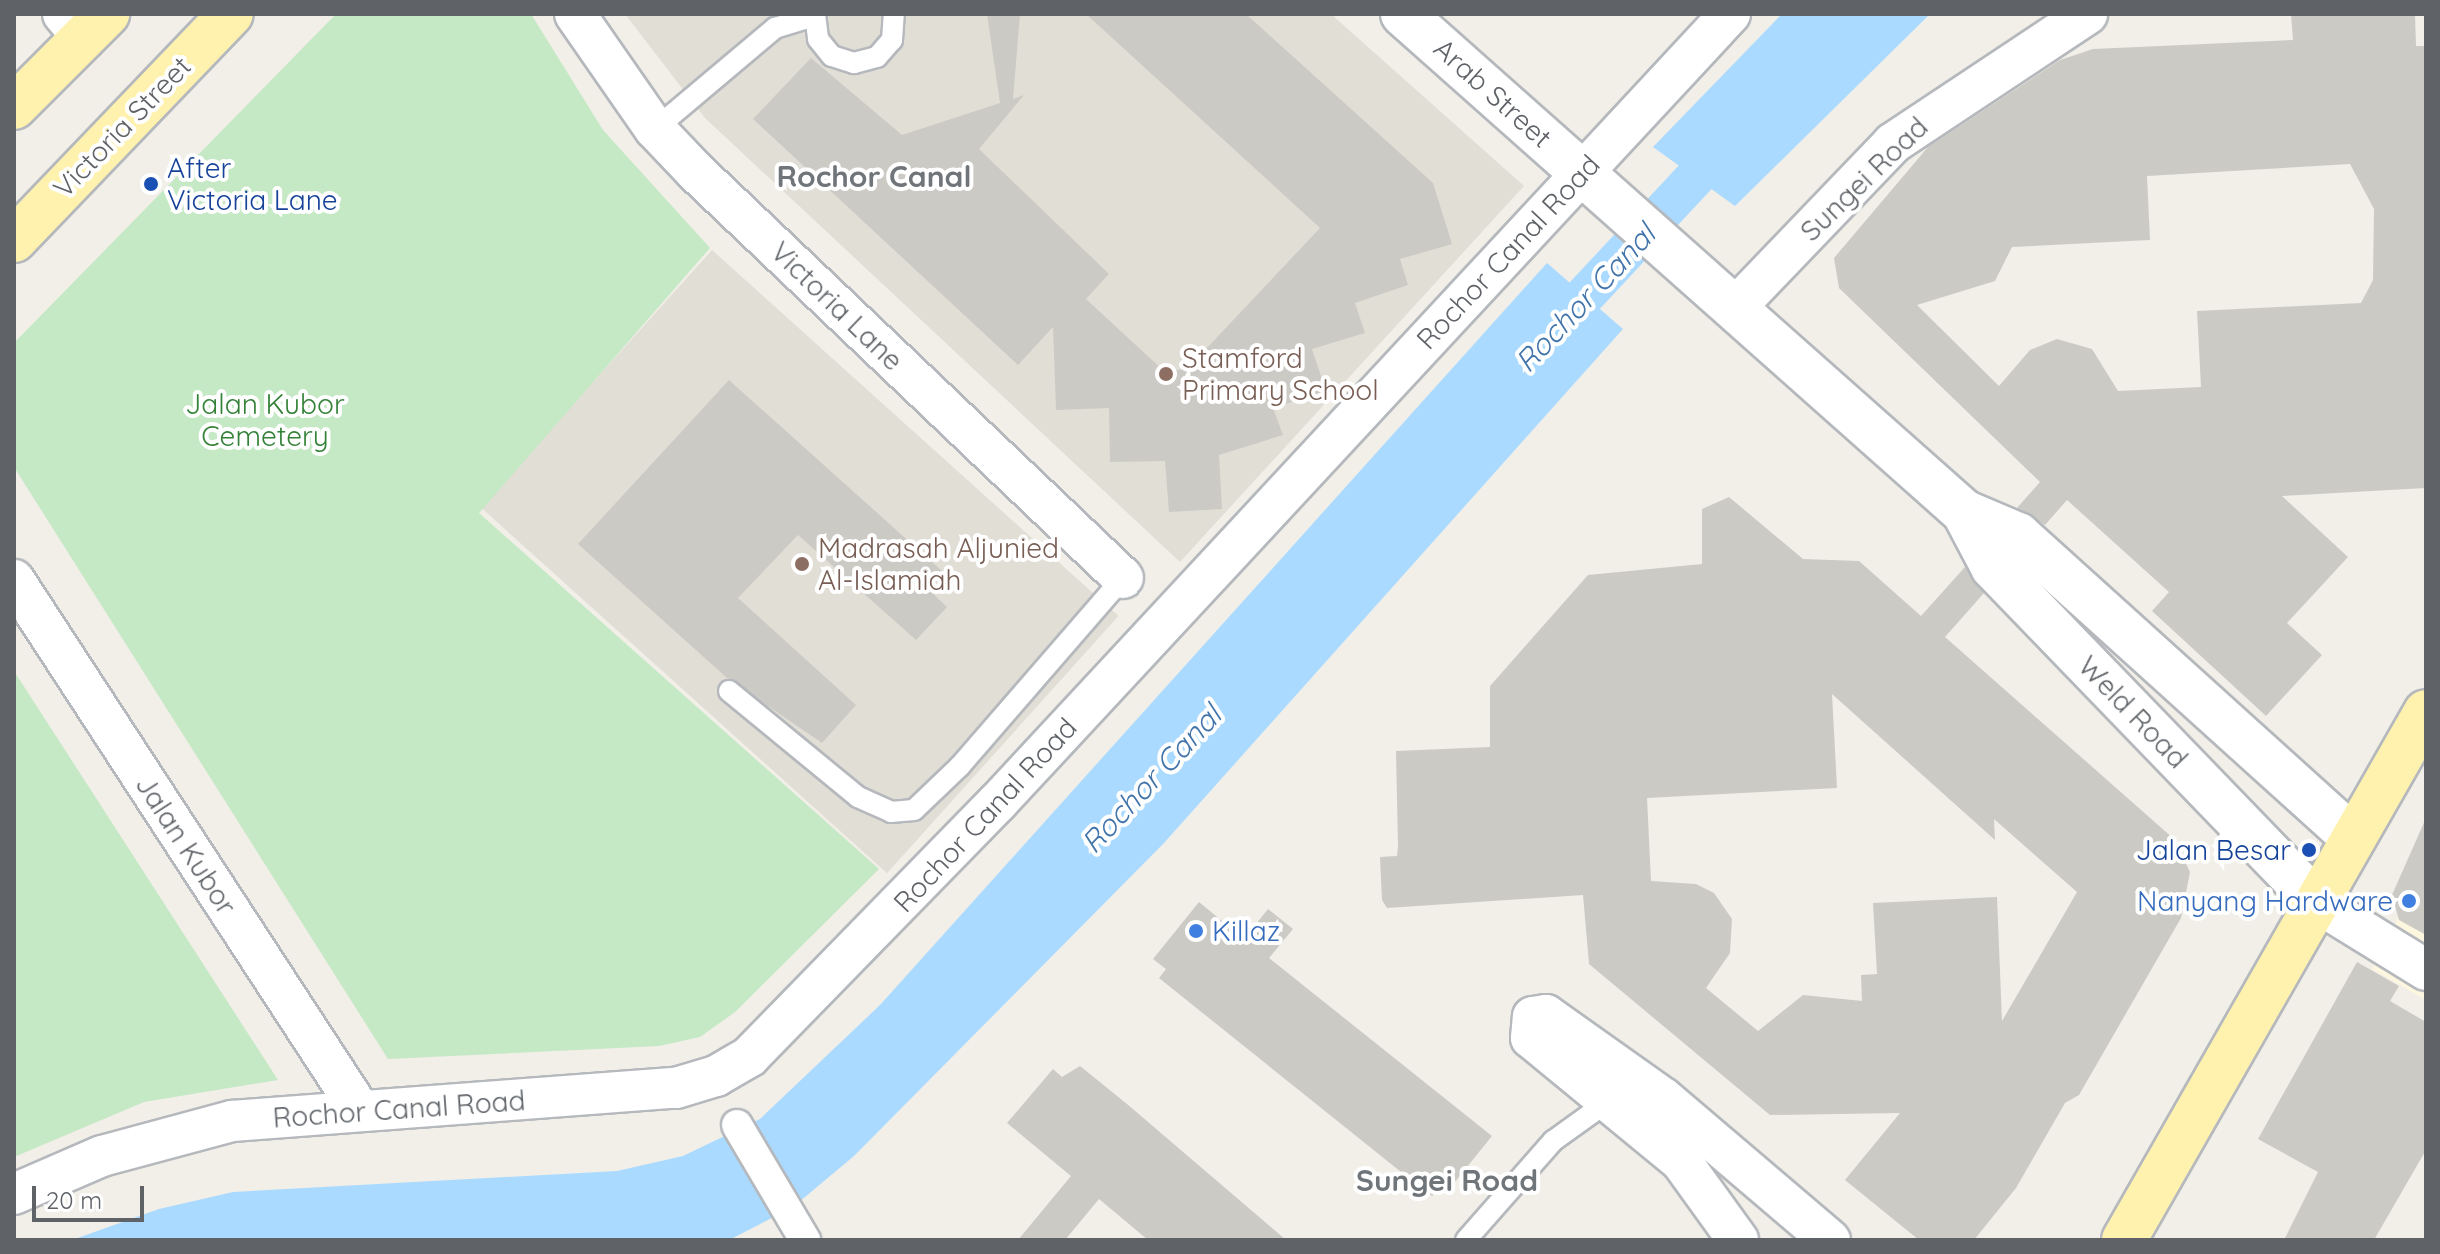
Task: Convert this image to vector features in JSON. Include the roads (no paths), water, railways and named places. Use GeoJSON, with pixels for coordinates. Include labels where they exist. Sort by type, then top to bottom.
{"type":"FeatureCollection","features":[{"type":"Feature","properties":{"kind":"main road","name":"Victoria Street"},"geometry":{"type":"LineString","coordinates":[[14,240],[231,14]]}},
{"type":"Feature","properties":{"kind":"main road"},"geometry":{"type":"LineString","coordinates":[[14,107],[85,22]]}},
{"type":"Feature","properties":{"kind":"main road"},"geometry":{"type":"LineString","coordinates":[[2124,1240],[2426,712]]}},
{"type":"Feature","properties":{"kind":"street","name":"Victoria Lane"},"geometry":{"type":"LineString","coordinates":[[575,14],[655,129],[1123,578]]}},
{"type":"Feature","properties":{"kind":"street","name":"Arab Street"},"geometry":{"type":"LineString","coordinates":[[1403,14],[1582,173]]}},
{"type":"Feature","properties":{"kind":"street","name":"Rochor Canal Road"},"geometry":{"type":"LineString","coordinates":[[14,1194],[165,1136],[232,1121],[359,1109],[676,1088],[716,1076],[750,1056],[997,803],[1730,14]]}},
{"type":"Feature","properties":{"kind":"street","name":"Sungei Road"},"geometry":{"type":"LineString","coordinates":[[1721,297],[1893,143],[2087,14]]}},
{"type":"Feature","properties":{"kind":"street","name":"Weld Road"},"geometry":{"type":"LineString","coordinates":[[1582,173],[1613,204],[2006,551],[2353,838]]}},
{"type":"Feature","properties":{"kind":"street","name":"Weld Road"},"geometry":{"type":"LineString","coordinates":[[2006,551],[2316,902]]}},
{"type":"Feature","properties":{"kind":"street","name":"Jalan Kubor"},"geometry":{"type":"LineString","coordinates":[[14,580],[359,1109]]}},
{"type":"Feature","properties":{"kind":"street"},"geometry":{"type":"LineString","coordinates":[[2316,902],[2426,970]]}},
{"type":"Feature","properties":{"kind":"street"},"geometry":{"type":"LineString","coordinates":[[1738,1240],[1695,1149],[1577,1036],[1546,1015],[1533,1017],[1531,1038],[1610,1100],[1695,1149],[1830,1240]]}},
{"type":"Feature","properties":{"kind":"street"},"geometry":{"type":"LineString","coordinates":[[739,1130],[805,1240]]}},
{"type":"Feature","properties":{"kind":"lane"},"geometry":{"type":"LineString","coordinates":[[655,129],[775,28],[814,15],[825,47],[854,63],[877,57],[892,40],[894,14]]}},
{"type":"Feature","properties":{"kind":"lane"},"geometry":{"type":"LineString","coordinates":[[729,691],[858,797],[891,812],[914,810],[960,766],[1123,578]]}},
{"type":"Feature","properties":{"kind":"lane"},"geometry":{"type":"LineString","coordinates":[[1466,1240],[1553,1141],[1610,1100]]}},
{"type":"Feature","properties":{"kind":"water"},"geometry":{"type":"Polygon","coordinates":[[[1782,14],[1930,14],[1735,206],[1653,147],[1782,14]]]}},
{"type":"Feature","properties":{"kind":"water"},"geometry":{"type":"Polygon","coordinates":[[[1547,263],[1623,329],[1164,843],[854,1156],[793,1207],[729,1240],[72,1240],[159,1209],[233,1192],[617,1171],[683,1156],[760,1119],[880,1005],[1547,263]]]}},
{"type":"Feature","properties":{"kind":"waterway","name":"Rochor Canal"},"geometry":{"type":"LineString","coordinates":[[1549,334],[1732,138]]}},
{"type":"Feature","properties":{"kind":"place","name":"After Victoria Lane"},"geometry":{"type":"Point","coordinates":[151,184]}},
{"type":"Feature","properties":{"kind":"place","name":"Stamford Primary School"},"geometry":{"type":"Point","coordinates":[1166,374]}},
{"type":"Feature","properties":{"kind":"place","name":"Madrasah Aljunied Al-Islamiah"},"geometry":{"type":"Point","coordinates":[802,564]}},
{"type":"Feature","properties":{"kind":"place","name":"Jalan Besar"},"geometry":{"type":"Point","coordinates":[2309,850]}},
{"type":"Feature","properties":{"kind":"place","name":"Nanyang Hardware"},"geometry":{"type":"Point","coordinates":[2409,901]}},
{"type":"Feature","properties":{"kind":"place","name":"Killaz"},"geometry":{"type":"Point","coordinates":[1196,931]}},
{"type":"Feature","properties":{"kind":"district","name":"Rochor Canal"},"geometry":{"type":"Point","coordinates":[874,176]}},
{"type":"Feature","properties":{"kind":"district","name":"Sungei Road"},"geometry":{"type":"Point","coordinates":[1447,1180]}},
{"type":"Feature","properties":{"kind":"park label","name":"Jalan Kubor Cemetery"},"geometry":{"type":"Point","coordinates":[265,420]}}]}
